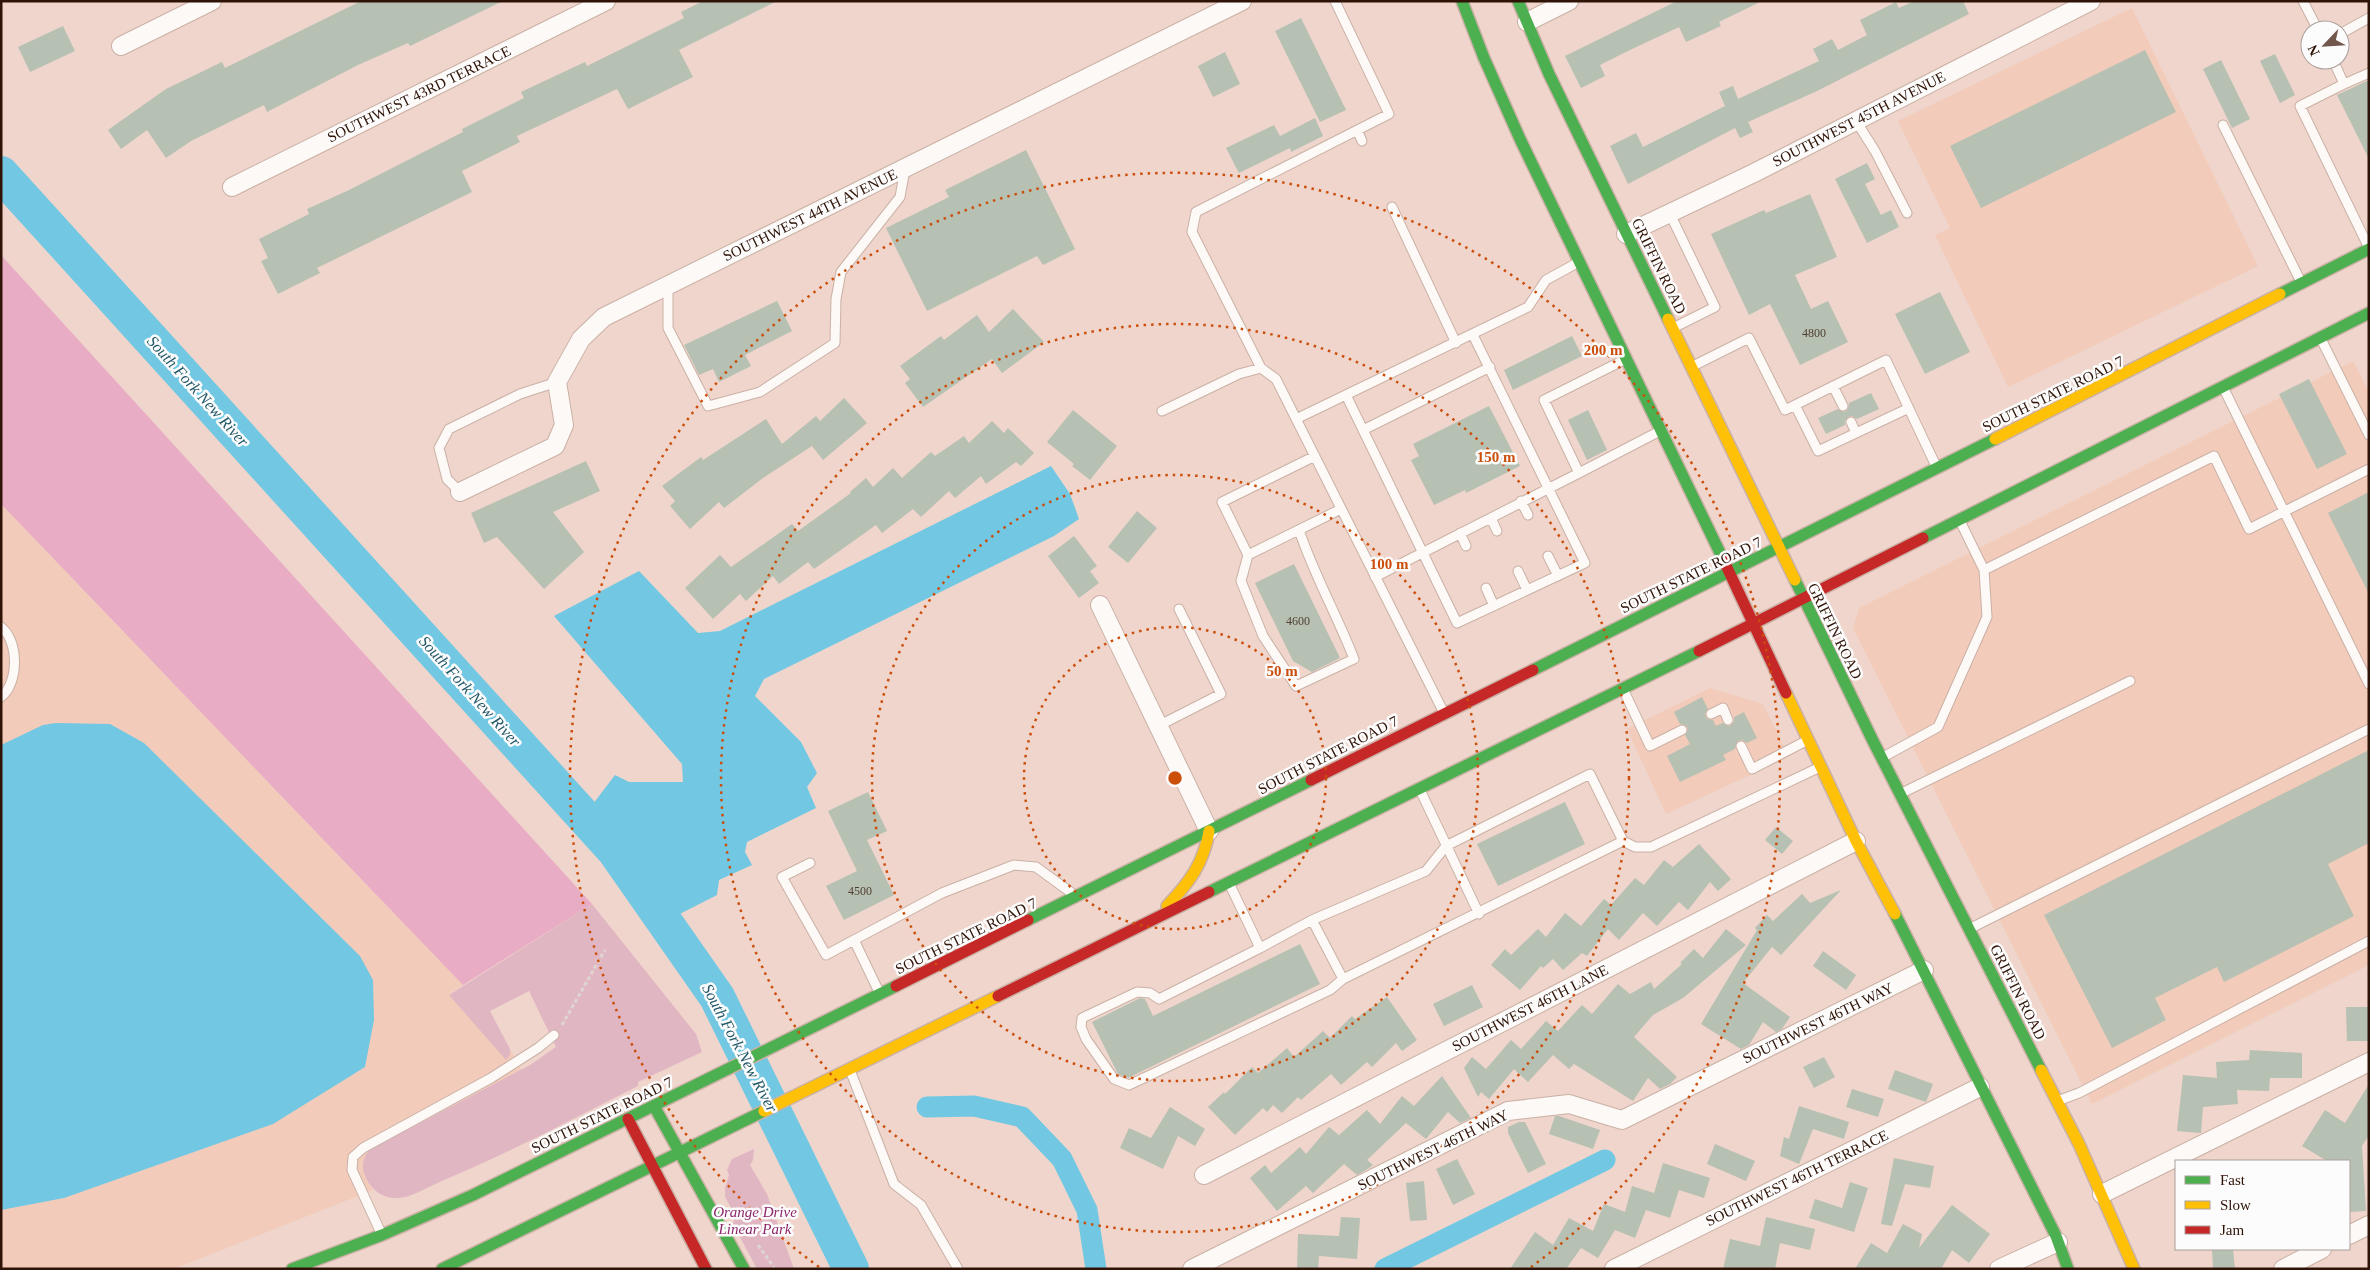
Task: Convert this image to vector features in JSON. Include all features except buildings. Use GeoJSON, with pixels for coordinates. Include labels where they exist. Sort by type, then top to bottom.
{"type":"FeatureCollection","features":[{"type":"Feature","properties":{"kind":"main road"},"geometry":{"type":"LineString","coordinates":[[1462,1],[1484,58],[1520,139],[1730,573],[1856,841],[1924,970],[2058,1242],[2068,1269]]}},
{"type":"Feature","properties":{"kind":"main road","name":"GRIFFIN ROAD"},"geometry":{"type":"LineString","coordinates":[[1518,1],[1549,74],[1690,367],[1881,758],[2057,1101],[2102,1194],[2134,1269]]}},
{"type":"Feature","properties":{"kind":"main road","name":"SOUTH STATE ROAD 7"},"geometry":{"type":"LineString","coordinates":[[292,1269],[382,1235],[473,1195],[795,1037],[1730,573],[2369,249]]}},
{"type":"Feature","properties":{"kind":"main road"},"geometry":{"type":"LineString","coordinates":[[442,1269],[816,1083],[1229,883],[1753,624],[2369,313]]}},
{"type":"Feature","properties":{"kind":"main road"},"geometry":{"type":"LineString","coordinates":[[1153,920],[1195,876],[1207,852],[1209,831]]}},
{"type":"Feature","properties":{"kind":"main road"},"geometry":{"type":"LineString","coordinates":[[654,1106],[744,1269]]}},
{"type":"Feature","properties":{"kind":"main road"},"geometry":{"type":"LineString","coordinates":[[628,1119],[706,1269]]}},
{"type":"Feature","properties":{"kind":"street"},"geometry":{"type":"LineString","coordinates":[[121,46],[212,1]]}},
{"type":"Feature","properties":{"kind":"street","name":"SOUTHWEST 43RD TERRACE"},"geometry":{"type":"LineString","coordinates":[[232,187],[606,1]]}},
{"type":"Feature","properties":{"kind":"street","name":"SOUTHWEST 44TH AVENUE"},"geometry":{"type":"LineString","coordinates":[[557,382],[581,339],[604,317],[1242,1]]}},
{"type":"Feature","properties":{"kind":"street"},"geometry":{"type":"LineString","coordinates":[[1527,22],[1569,1]]}},
{"type":"Feature","properties":{"kind":"street","name":"SOUTHWEST 45TH AVENUE"},"geometry":{"type":"LineString","coordinates":[[1626,234],[1856,121],[2091,1]]}},
{"type":"Feature","properties":{"kind":"street"},"geometry":{"type":"LineString","coordinates":[[460,492],[555,446],[564,425],[557,382]]}},
{"type":"Feature","properties":{"kind":"street"},"geometry":{"type":"LineString","coordinates":[[1100,605],[1209,831]]}},
{"type":"Feature","properties":{"kind":"street","name":"SOUTHWEST 46TH LANE"},"geometry":{"type":"LineString","coordinates":[[1204,1175],[1856,841]]}},
{"type":"Feature","properties":{"kind":"street","name":"SOUTHWEST 46TH WAY"},"geometry":{"type":"LineString","coordinates":[[1192,1269],[1508,1111],[1570,1104],[1622,1120],[1924,970]]}},
{"type":"Feature","properties":{"kind":"street"},"geometry":{"type":"LineString","coordinates":[[2102,1194],[2369,1062]]}},
{"type":"Feature","properties":{"kind":"street","name":"SOUTHWEST 46TH TERRACE"},"geometry":{"type":"LineString","coordinates":[[1614,1269],[1980,1087]]}},
{"type":"Feature","properties":{"kind":"street"},"geometry":{"type":"LineString","coordinates":[[2350,1234],[2369,1225]]}},
{"type":"Feature","properties":{"kind":"street"},"geometry":{"type":"LineString","coordinates":[[1999,1269],[2058,1242]]}},
{"type":"Feature","properties":{"kind":"street"},"geometry":{"type":"LineString","coordinates":[[2282,1269],[2320,1250]]}},
{"type":"Feature","properties":{"kind":"lane"},"geometry":{"type":"LineString","coordinates":[[1335,1],[1389,114],[1196,212],[1192,232],[1261,368],[1276,379],[1444,714]]}},
{"type":"Feature","properties":{"kind":"lane"},"geometry":{"type":"LineString","coordinates":[[2303,1],[2313,20]]}},
{"type":"Feature","properties":{"kind":"lane"},"geometry":{"type":"LineString","coordinates":[[2350,28],[2369,18]]}},
{"type":"Feature","properties":{"kind":"lane"},"geometry":{"type":"LineString","coordinates":[[2338,70],[2344,84]]}},
{"type":"Feature","properties":{"kind":"lane"},"geometry":{"type":"LineString","coordinates":[[2369,73],[2300,106],[2369,249]]}},
{"type":"Feature","properties":{"kind":"lane"},"geometry":{"type":"LineString","coordinates":[[1856,121],[1875,151],[1907,213]]}},
{"type":"Feature","properties":{"kind":"lane"},"geometry":{"type":"LineString","coordinates":[[2223,125],[2302,284]]}},
{"type":"Feature","properties":{"kind":"lane"},"geometry":{"type":"LineString","coordinates":[[1358,130],[1362,141]]}},
{"type":"Feature","properties":{"kind":"lane"},"geometry":{"type":"LineString","coordinates":[[668,286],[668,328],[708,406],[760,392],[835,343],[836,299],[841,272],[900,197],[905,168]]}},
{"type":"Feature","properties":{"kind":"lane"},"geometry":{"type":"LineString","coordinates":[[1392,207],[1456,343]]}},
{"type":"Feature","properties":{"kind":"lane"},"geometry":{"type":"LineString","coordinates":[[1670,214],[1715,307],[1672,328]]}},
{"type":"Feature","properties":{"kind":"lane"},"geometry":{"type":"LineString","coordinates":[[1296,419],[1528,307],[1546,280],[1579,262]]}},
{"type":"Feature","properties":{"kind":"lane"},"geometry":{"type":"LineString","coordinates":[[1346,395],[1457,623],[1558,576],[1585,563],[1473,335]]}},
{"type":"Feature","properties":{"kind":"lane"},"geometry":{"type":"LineString","coordinates":[[1690,367],[1749,338],[1785,410],[1886,360],[1937,468]]}},
{"type":"Feature","properties":{"kind":"lane"},"geometry":{"type":"LineString","coordinates":[[2320,338],[2369,435]]}},
{"type":"Feature","properties":{"kind":"lane"},"geometry":{"type":"LineString","coordinates":[[1579,473],[1544,400],[1626,359]]}},
{"type":"Feature","properties":{"kind":"lane"},"geometry":{"type":"LineString","coordinates":[[1363,430],[1490,367]]}},
{"type":"Feature","properties":{"kind":"lane"},"geometry":{"type":"LineString","coordinates":[[1162,411],[1239,374],[1261,368]]}},
{"type":"Feature","properties":{"kind":"lane"},"geometry":{"type":"LineString","coordinates":[[460,492],[447,479],[439,448],[449,429],[520,394],[557,382]]}},
{"type":"Feature","properties":{"kind":"lane"},"geometry":{"type":"LineString","coordinates":[[1833,386],[1843,406]]}},
{"type":"Feature","properties":{"kind":"lane"},"geometry":{"type":"LineString","coordinates":[[2223,387],[2369,684]]}},
{"type":"Feature","properties":{"kind":"lane"},"geometry":{"type":"LineString","coordinates":[[1795,405],[1818,451],[1909,408]]}},
{"type":"Feature","properties":{"kind":"lane"},"geometry":{"type":"LineString","coordinates":[[1851,422],[1856,433]]}},
{"type":"Feature","properties":{"kind":"lane"},"geometry":{"type":"LineString","coordinates":[[1375,577],[1661,431]]}},
{"type":"Feature","properties":{"kind":"lane"},"geometry":{"type":"LineString","coordinates":[[1299,530],[1309,560],[1339,619],[1354,659],[1296,686],[1263,636],[1241,581],[1248,555],[1222,502],[1315,456]]}},
{"type":"Feature","properties":{"kind":"lane"},"geometry":{"type":"LineString","coordinates":[[1984,570],[2214,456],[2249,529],[2285,513],[2369,469]]}},
{"type":"Feature","properties":{"kind":"lane"},"geometry":{"type":"LineString","coordinates":[[1521,501],[1528,515]]}},
{"type":"Feature","properties":{"kind":"lane"},"geometry":{"type":"LineString","coordinates":[[1248,555],[1341,509]]}},
{"type":"Feature","properties":{"kind":"lane"},"geometry":{"type":"LineString","coordinates":[[1490,518],[1497,530]]}},
{"type":"Feature","properties":{"kind":"lane"},"geometry":{"type":"LineString","coordinates":[[1881,758],[1938,727],[1987,617],[1984,570],[1959,519]]}},
{"type":"Feature","properties":{"kind":"lane"},"geometry":{"type":"LineString","coordinates":[[1460,533],[1466,546]]}},
{"type":"Feature","properties":{"kind":"lane"},"geometry":{"type":"LineString","coordinates":[[1548,556],[1558,576]]}},
{"type":"Feature","properties":{"kind":"lane"},"geometry":{"type":"LineString","coordinates":[[1518,571],[1527,590]]}},
{"type":"Feature","properties":{"kind":"lane"},"geometry":{"type":"LineString","coordinates":[[1486,588],[1494,606]]}},
{"type":"Feature","properties":{"kind":"lane"},"geometry":{"type":"LineString","coordinates":[[1158,726],[1221,694],[1179,609]]}},
{"type":"Feature","properties":{"kind":"lane"},"geometry":{"type":"LineString","coordinates":[[1,627],[8,632],[16,662],[6,693],[1,697]]}},
{"type":"Feature","properties":{"kind":"lane"},"geometry":{"type":"LineString","coordinates":[[1900,794],[2130,681]]}},
{"type":"Feature","properties":{"kind":"lane"},"geometry":{"type":"LineString","coordinates":[[1623,688],[1650,746],[1682,730]]}},
{"type":"Feature","properties":{"kind":"lane"},"geometry":{"type":"LineString","coordinates":[[1711,714],[1723,708],[1728,720]]}},
{"type":"Feature","properties":{"kind":"lane"},"geometry":{"type":"LineString","coordinates":[[1969,929],[2369,728]]}},
{"type":"Feature","properties":{"kind":"lane"},"geometry":{"type":"LineString","coordinates":[[1741,746],[1752,769],[1809,740]]}},
{"type":"Feature","properties":{"kind":"lane"},"geometry":{"type":"LineString","coordinates":[[1623,841],[1479,914],[1343,979],[1330,990],[1130,1085],[1114,1079],[1086,1039],[1081,1027],[1082,1018],[1137,992],[1150,993],[1159,999],[1312,920],[1426,870],[1446,846],[1590,774],[1623,841],[1635,847],[1651,847],[1821,766]]}},
{"type":"Feature","properties":{"kind":"lane"},"geometry":{"type":"LineString","coordinates":[[1419,789],[1479,914]]}},
{"type":"Feature","properties":{"kind":"lane"},"geometry":{"type":"LineString","coordinates":[[810,863],[782,877],[826,955],[942,893],[1014,865],[1036,867],[1078,897]]}},
{"type":"Feature","properties":{"kind":"lane"},"geometry":{"type":"LineString","coordinates":[[1229,883],[1260,948]]}},
{"type":"Feature","properties":{"kind":"lane"},"geometry":{"type":"LineString","coordinates":[[1312,920],[1343,979]]}},
{"type":"Feature","properties":{"kind":"lane"},"geometry":{"type":"LineString","coordinates":[[854,940],[880,995]]}},
{"type":"Feature","properties":{"kind":"lane"},"geometry":{"type":"LineString","coordinates":[[2057,1101],[2078,1093],[2369,941]]}},
{"type":"Feature","properties":{"kind":"lane"},"geometry":{"type":"LineString","coordinates":[[382,1235],[352,1170],[353,1157],[363,1148],[512,1065],[554,1035]]}},
{"type":"Feature","properties":{"kind":"lane"},"geometry":{"type":"LineString","coordinates":[[849,1067],[894,1184],[921,1205],[958,1269]]}},
{"type":"Feature","properties":{"kind":"path"},"geometry":{"type":"LineString","coordinates":[[554,1035],[570,1013],[581,990],[605,950]]}},
{"type":"Feature","properties":{"kind":"shaded area"},"geometry":{"type":"Polygon","coordinates":[[[2132,8],[2258,266],[2008,387],[1935,235],[1950,228],[1898,121],[2132,8]]]}},
{"type":"Feature","properties":{"kind":"shaded area"},"geometry":{"type":"Polygon","coordinates":[[[1,255],[592,904],[463,985],[1,504],[1,255]]]}},
{"type":"Feature","properties":{"kind":"shaded area"},"geometry":{"type":"Polygon","coordinates":[[[2353,361],[2369,392],[2369,965],[2092,1104],[1853,628],[1859,608],[2353,361]]]}},
{"type":"Feature","properties":{"kind":"shaded area"},"geometry":{"type":"Polygon","coordinates":[[[1,504],[463,985],[449,994],[510,1055],[510,1049],[521,1070],[369,1150],[367,1181],[373,1190],[174,1269],[1,1269],[1,504]]]}},
{"type":"Feature","properties":{"kind":"shaded area"},"geometry":{"type":"Polygon","coordinates":[[[1710,688],[1763,704],[1789,757],[1666,814],[1627,729],[1710,688]]]}},
{"type":"Feature","properties":{"kind":"green space"},"geometry":{"type":"Polygon","coordinates":[[[592,904],[696,1034],[702,1052],[638,1082],[638,1086],[541,1135],[415,1194],[394,1198],[379,1193],[369,1183],[363,1170],[364,1160],[369,1150],[530,1065],[556,1047],[529,991],[490,1011],[510,1049],[510,1055],[506,1060],[449,995],[592,904]]]}},
{"type":"Feature","properties":{"kind":"green space","name":"Orange Drive Linear Park"},"geometry":{"type":"Polygon","coordinates":[[[754,1149],[753,1160],[750,1165],[767,1194],[794,1269],[757,1269],[733,1224],[735,1215],[725,1197],[725,1188],[729,1175],[727,1170],[732,1159],[754,1149]]]}},
{"type":"Feature","properties":{"kind":"water"},"geometry":{"type":"Polygon","coordinates":[[[1051,466],[1070,494],[1079,519],[1054,536],[764,679],[755,696],[801,742],[817,773],[807,787],[816,808],[747,842],[745,852],[752,865],[719,880],[717,895],[664,922],[615,851],[593,804],[615,775],[629,782],[683,782],[682,764],[554,616],[639,571],[698,633],[720,631],[1051,466]]]}},
{"type":"Feature","properties":{"kind":"water"},"geometry":{"type":"Polygon","coordinates":[[[56,723],[110,724],[144,743],[360,956],[373,980],[374,1020],[365,1067],[273,1124],[64,1198],[1,1210],[1,745],[43,725],[56,723]]]}},
{"type":"Feature","properties":{"kind":"waterway","name":"South Fork New River"},"geometry":{"type":"LineString","coordinates":[[1,174],[615,851],[717,997],[851,1269]]}},
{"type":"Feature","properties":{"kind":"waterway"},"geometry":{"type":"LineString","coordinates":[[927,1107],[974,1106],[1022,1117],[1062,1159],[1087,1210],[1096,1269]]}},
{"type":"Feature","properties":{"kind":"waterway"},"geometry":{"type":"LineString","coordinates":[[1385,1269],[1605,1160]]}},
{"type":"Feature","properties":{"kind":"traffic: fast"},"geometry":{"type":"LineString","coordinates":[[1462,1],[1484,58],[1520,139],[1723,559]]}},
{"type":"Feature","properties":{"kind":"traffic: fast"},"geometry":{"type":"LineString","coordinates":[[1518,1],[1549,74],[1668,319]]}},
{"type":"Feature","properties":{"kind":"traffic: fast"},"geometry":{"type":"LineString","coordinates":[[2280,294],[2369,249]]}},
{"type":"Feature","properties":{"kind":"traffic: fast"},"geometry":{"type":"LineString","coordinates":[[1923,538],[2369,313]]}},
{"type":"Feature","properties":{"kind":"traffic: fast"},"geometry":{"type":"LineString","coordinates":[[1533,670],[1995,439]]}},
{"type":"Feature","properties":{"kind":"traffic: fast"},"geometry":{"type":"LineString","coordinates":[[1795,580],[1873,741],[2041,1070]]}},
{"type":"Feature","properties":{"kind":"traffic: fast"},"geometry":{"type":"LineString","coordinates":[[1209,892],[1699,651]]}},
{"type":"Feature","properties":{"kind":"traffic: fast"},"geometry":{"type":"LineString","coordinates":[[1028,920],[1311,780]]}},
{"type":"Feature","properties":{"kind":"traffic: fast"},"geometry":{"type":"LineString","coordinates":[[1895,914],[2056,1236],[2068,1269]]}},
{"type":"Feature","properties":{"kind":"traffic: fast"},"geometry":{"type":"LineString","coordinates":[[292,1269],[382,1235],[473,1195],[896,986]]}},
{"type":"Feature","properties":{"kind":"traffic: fast"},"geometry":{"type":"LineString","coordinates":[[654,1106],[744,1269]]}},
{"type":"Feature","properties":{"kind":"traffic: fast"},"geometry":{"type":"LineString","coordinates":[[442,1269],[764,1111]]}},
{"type":"Feature","properties":{"kind":"traffic: slow"},"geometry":{"type":"LineString","coordinates":[[1995,439],[2280,294]]}},
{"type":"Feature","properties":{"kind":"traffic: slow"},"geometry":{"type":"LineString","coordinates":[[1668,319],[1795,580]]}},
{"type":"Feature","properties":{"kind":"traffic: slow"},"geometry":{"type":"LineString","coordinates":[[1786,693],[1856,841],[1895,914]]}},
{"type":"Feature","properties":{"kind":"traffic: slow"},"geometry":{"type":"LineString","coordinates":[[1167,906],[1189,881],[1199,863],[1209,831]]}},
{"type":"Feature","properties":{"kind":"traffic: slow"},"geometry":{"type":"LineString","coordinates":[[764,1111],[998,996]]}},
{"type":"Feature","properties":{"kind":"traffic: slow"},"geometry":{"type":"LineString","coordinates":[[2041,1070],[2079,1144],[2134,1269]]}},
{"type":"Feature","properties":{"kind":"traffic: jam"},"geometry":{"type":"LineString","coordinates":[[1699,651],[1923,538]]}},
{"type":"Feature","properties":{"kind":"traffic: jam"},"geometry":{"type":"LineString","coordinates":[[1723,559],[1786,693]]}},
{"type":"Feature","properties":{"kind":"traffic: jam"},"geometry":{"type":"LineString","coordinates":[[1311,780],[1533,670]]}},
{"type":"Feature","properties":{"kind":"traffic: jam"},"geometry":{"type":"LineString","coordinates":[[998,996],[1209,892]]}},
{"type":"Feature","properties":{"kind":"traffic: jam"},"geometry":{"type":"LineString","coordinates":[[896,986],[1028,920]]}},
{"type":"Feature","properties":{"kind":"traffic: jam"},"geometry":{"type":"LineString","coordinates":[[628,1119],[706,1269]]}}]}
